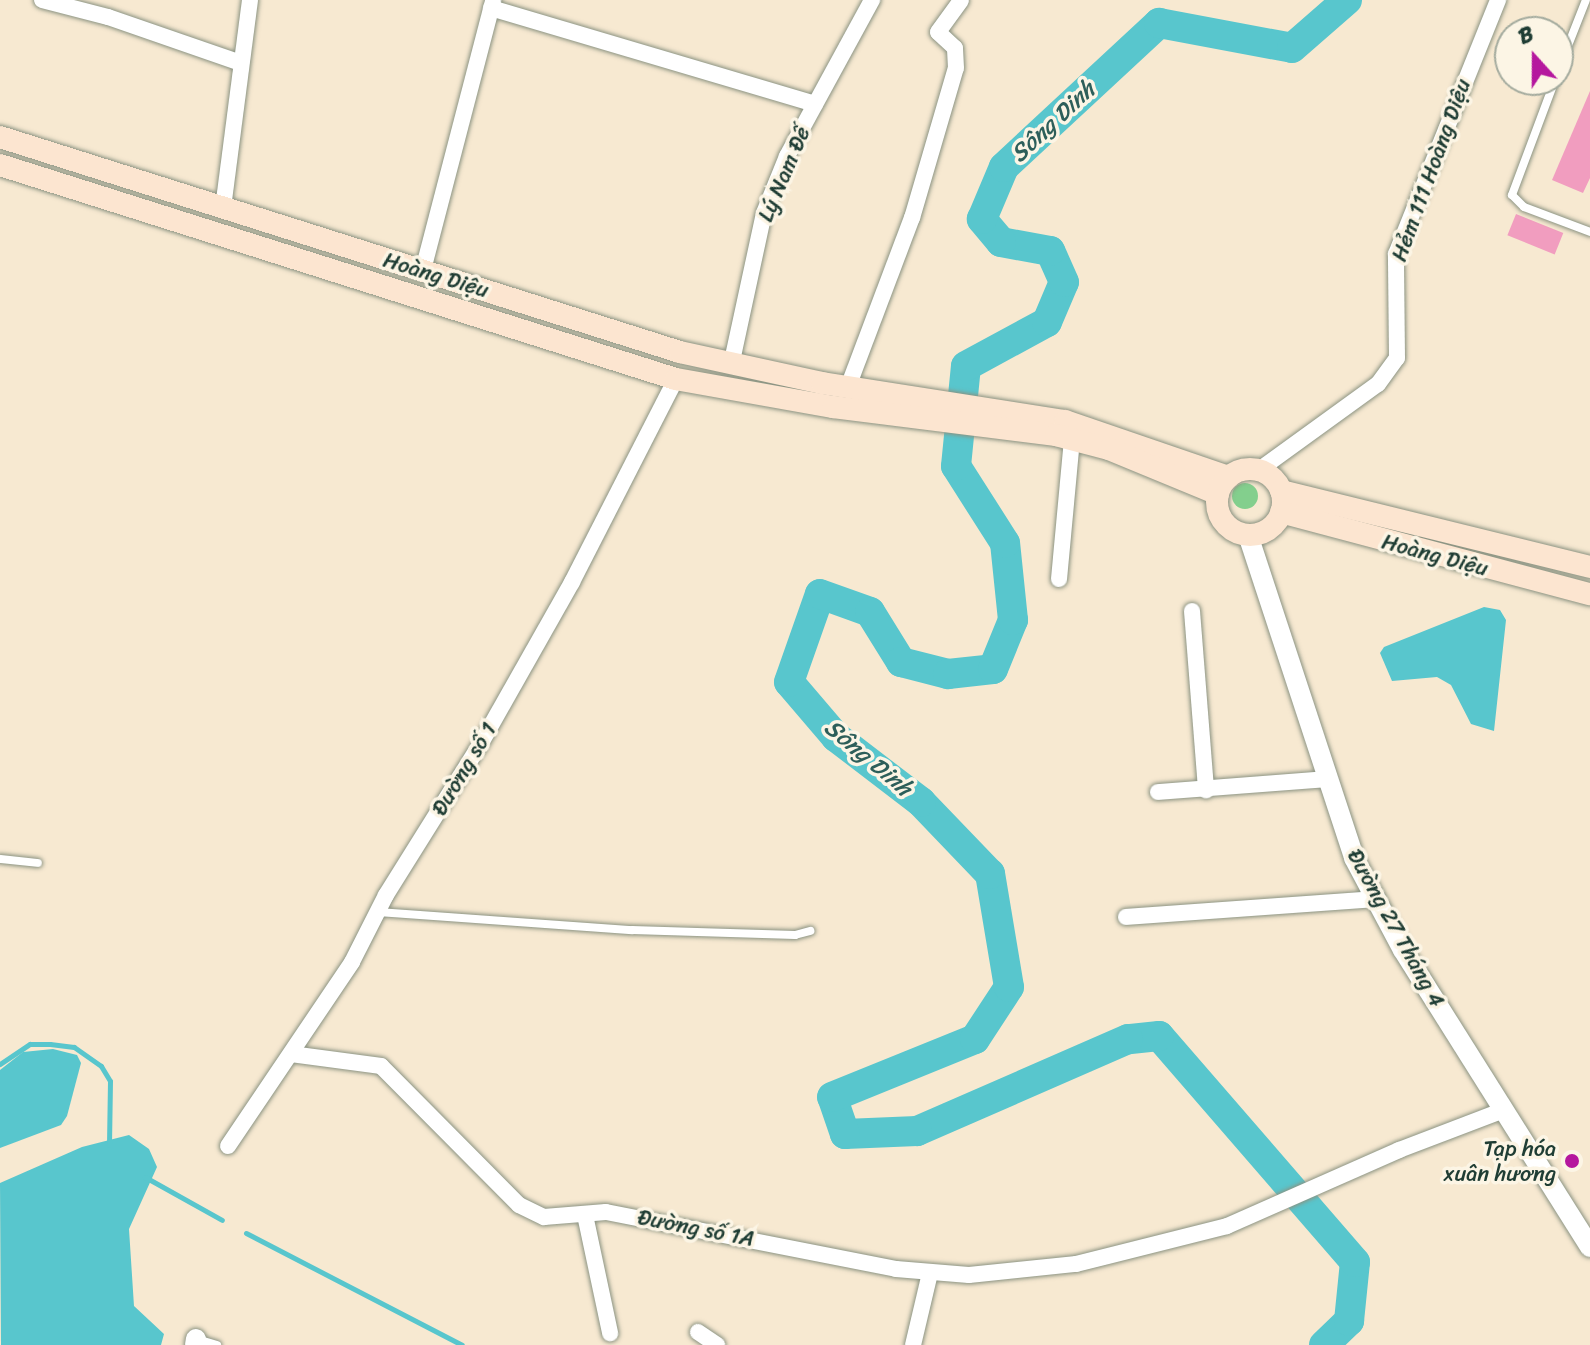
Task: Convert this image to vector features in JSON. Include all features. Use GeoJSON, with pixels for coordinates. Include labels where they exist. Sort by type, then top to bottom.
{"type":"FeatureCollection","features":[{"type":"Feature","properties":{"kind":"main road","name":"Hoàng Diệu"},"geometry":{"type":"LineString","coordinates":[[0,137],[680,352],[848,387],[876,401]]}},
{"type":"Feature","properties":{"kind":"main road","name":"Hoàng Diệu"},"geometry":{"type":"LineString","coordinates":[[0,165],[676,379],[876,401]]}},
{"type":"Feature","properties":{"kind":"main road"},"geometry":{"type":"LineString","coordinates":[[391,289],[399,264]]}},
{"type":"Feature","properties":{"kind":"main road"},"geometry":{"type":"LineString","coordinates":[[876,401],[1095,429],[1224,485]]}},
{"type":"Feature","properties":{"kind":"main road"},"geometry":{"type":"LineString","coordinates":[[1005,419],[1224,485],[1259,470],[1281,502],[1269,529],[1248,535],[1223,521],[1224,485]]}},
{"type":"Feature","properties":{"kind":"main road","name":"Hoàng Diệu"},"geometry":{"type":"LineString","coordinates":[[1281,502],[1590,567]]}},
{"type":"Feature","properties":{"kind":"main road","name":"Hoàng Diệu"},"geometry":{"type":"LineString","coordinates":[[1281,502],[1590,594]]}},
{"type":"Feature","properties":{"kind":"street"},"geometry":{"type":"LineString","coordinates":[[42,0],[109,8],[241,63]]}},
{"type":"Feature","properties":{"kind":"street"},"geometry":{"type":"LineString","coordinates":[[223,208],[250,0]]}},
{"type":"Feature","properties":{"kind":"street","name":"Lý Nam Đế"},"geometry":{"type":"LineString","coordinates":[[732,361],[764,213],[815,104],[872,0]]}},
{"type":"Feature","properties":{"kind":"street"},"geometry":{"type":"LineString","coordinates":[[848,387],[912,218],[956,68],[955,48],[938,32],[961,0]]}},
{"type":"Feature","properties":{"kind":"street","name":"Hẻm 111 Hoàng Diệu"},"geometry":{"type":"LineString","coordinates":[[1259,470],[1378,384],[1397,358],[1396,254],[1498,0]]}},
{"type":"Feature","properties":{"kind":"street"},"geometry":{"type":"LineString","coordinates":[[423,270],[492,4],[815,104]]}},
{"type":"Feature","properties":{"kind":"street","name":"Đường số 1"},"geometry":{"type":"LineString","coordinates":[[228,1146],[352,962],[378,912],[572,582],[676,379]]}},
{"type":"Feature","properties":{"kind":"street"},"geometry":{"type":"LineString","coordinates":[[1059,579],[1072,439]]}},
{"type":"Feature","properties":{"kind":"street","name":"Đường 27 Tháng 4"},"geometry":{"type":"LineString","coordinates":[[1248,535],[1327,779],[1375,899],[1590,1247]]}},
{"type":"Feature","properties":{"kind":"street"},"geometry":{"type":"LineString","coordinates":[[1192,611],[1206,790]]}},
{"type":"Feature","properties":{"kind":"street"},"geometry":{"type":"LineString","coordinates":[[1158,792],[1327,779]]}},
{"type":"Feature","properties":{"kind":"street"},"geometry":{"type":"LineString","coordinates":[[1126,917],[1375,899]]}},
{"type":"Feature","properties":{"kind":"street","name":"Đường số 1A"},"geometry":{"type":"LineString","coordinates":[[291,1054],[381,1066],[519,1205],[544,1217],[606,1212],[669,1221],[930,1273],[969,1275],[1076,1264],[1227,1226],[1330,1179],[1504,1110]]}},
{"type":"Feature","properties":{"kind":"street"},"geometry":{"type":"LineString","coordinates":[[585,1215],[610,1333]]}},
{"type":"Feature","properties":{"kind":"street"},"geometry":{"type":"LineString","coordinates":[[913,1345],[930,1273]]}},
{"type":"Feature","properties":{"kind":"street"},"geometry":{"type":"LineString","coordinates":[[698,1332],[717,1345]]}},
{"type":"Feature","properties":{"kind":"lane"},"geometry":{"type":"LineString","coordinates":[[1574,30],[1586,0]]}},
{"type":"Feature","properties":{"kind":"lane"},"geometry":{"type":"LineString","coordinates":[[1549,96],[1512,195],[1524,207],[1590,232]]}},
{"type":"Feature","properties":{"kind":"lane"},"geometry":{"type":"LineString","coordinates":[[0,859],[38,863]]}},
{"type":"Feature","properties":{"kind":"lane"},"geometry":{"type":"LineString","coordinates":[[378,912],[632,930],[795,935],[810,931]]}},
{"type":"Feature","properties":{"kind":"lane"},"geometry":{"type":"LineString","coordinates":[[196,1342],[217,1345]]}},
{"type":"Feature","properties":{"kind":"green space"},"geometry":{"type":"Polygon","coordinates":[[[1245,483],[1254,487],[1258,496],[1254,505],[1245,509],[1236,505],[1232,496],[1236,487],[1245,483]]]}},
{"type":"Feature","properties":{"kind":"water"},"geometry":{"type":"Polygon","coordinates":[[[1484,607],[1500,610],[1506,620],[1494,731],[1471,724],[1451,685],[1437,677],[1392,681],[1380,653],[1384,647],[1484,607]]]}},
{"type":"Feature","properties":{"kind":"water"},"geometry":{"type":"Polygon","coordinates":[[[53,1049],[77,1055],[81,1063],[67,1116],[61,1125],[0,1148],[0,1070],[23,1052],[53,1049]]]}},
{"type":"Feature","properties":{"kind":"water"},"geometry":{"type":"Polygon","coordinates":[[[129,1135],[149,1149],[157,1167],[129,1229],[134,1306],[164,1334],[161,1345],[1,1345],[0,1183],[82,1147],[129,1135]]]}},
{"type":"Feature","properties":{"kind":"building"},"geometry":{"type":"Polygon","coordinates":[[[1590,91],[1590,178],[1583,193],[1552,180],[1590,91]]]}},
{"type":"Feature","properties":{"kind":"building"},"geometry":{"type":"Polygon","coordinates":[[[1516,214],[1563,233],[1555,254],[1507,235],[1516,214]]]}},
{"type":"Feature","properties":{"kind":"waterway","name":"Sông Dinh"},"geometry":{"type":"LineString","coordinates":[[1324,1345],[1349,1321],[1355,1262],[1159,1036],[1128,1039],[917,1131],[845,1134],[832,1097],[975,1039],[1009,987],[990,874],[921,802],[836,737],[789,682],[820,594],[870,612],[901,662],[948,674],[993,669],[1013,620],[1005,543],[956,466],[966,366],[1047,322],[1064,282],[1050,251],[1001,242],[982,219],[1004,167],[1159,23],[1292,48],[1347,0]]}},
{"type":"Feature","properties":{"kind":"waterway"},"geometry":{"type":"LineString","coordinates":[[0,1064],[30,1044],[50,1044],[74,1047],[101,1066],[110,1081],[109,1145]]}},
{"type":"Feature","properties":{"kind":"waterway"},"geometry":{"type":"LineString","coordinates":[[145,1177],[222,1220]]}},
{"type":"Feature","properties":{"kind":"waterway"},"geometry":{"type":"LineString","coordinates":[[246,1233],[462,1345]]}},
{"type":"Feature","properties":{"kind":"place","name":"Tạp hóa xuân hương"},"geometry":{"type":"Point","coordinates":[1572,1161]}}]}
